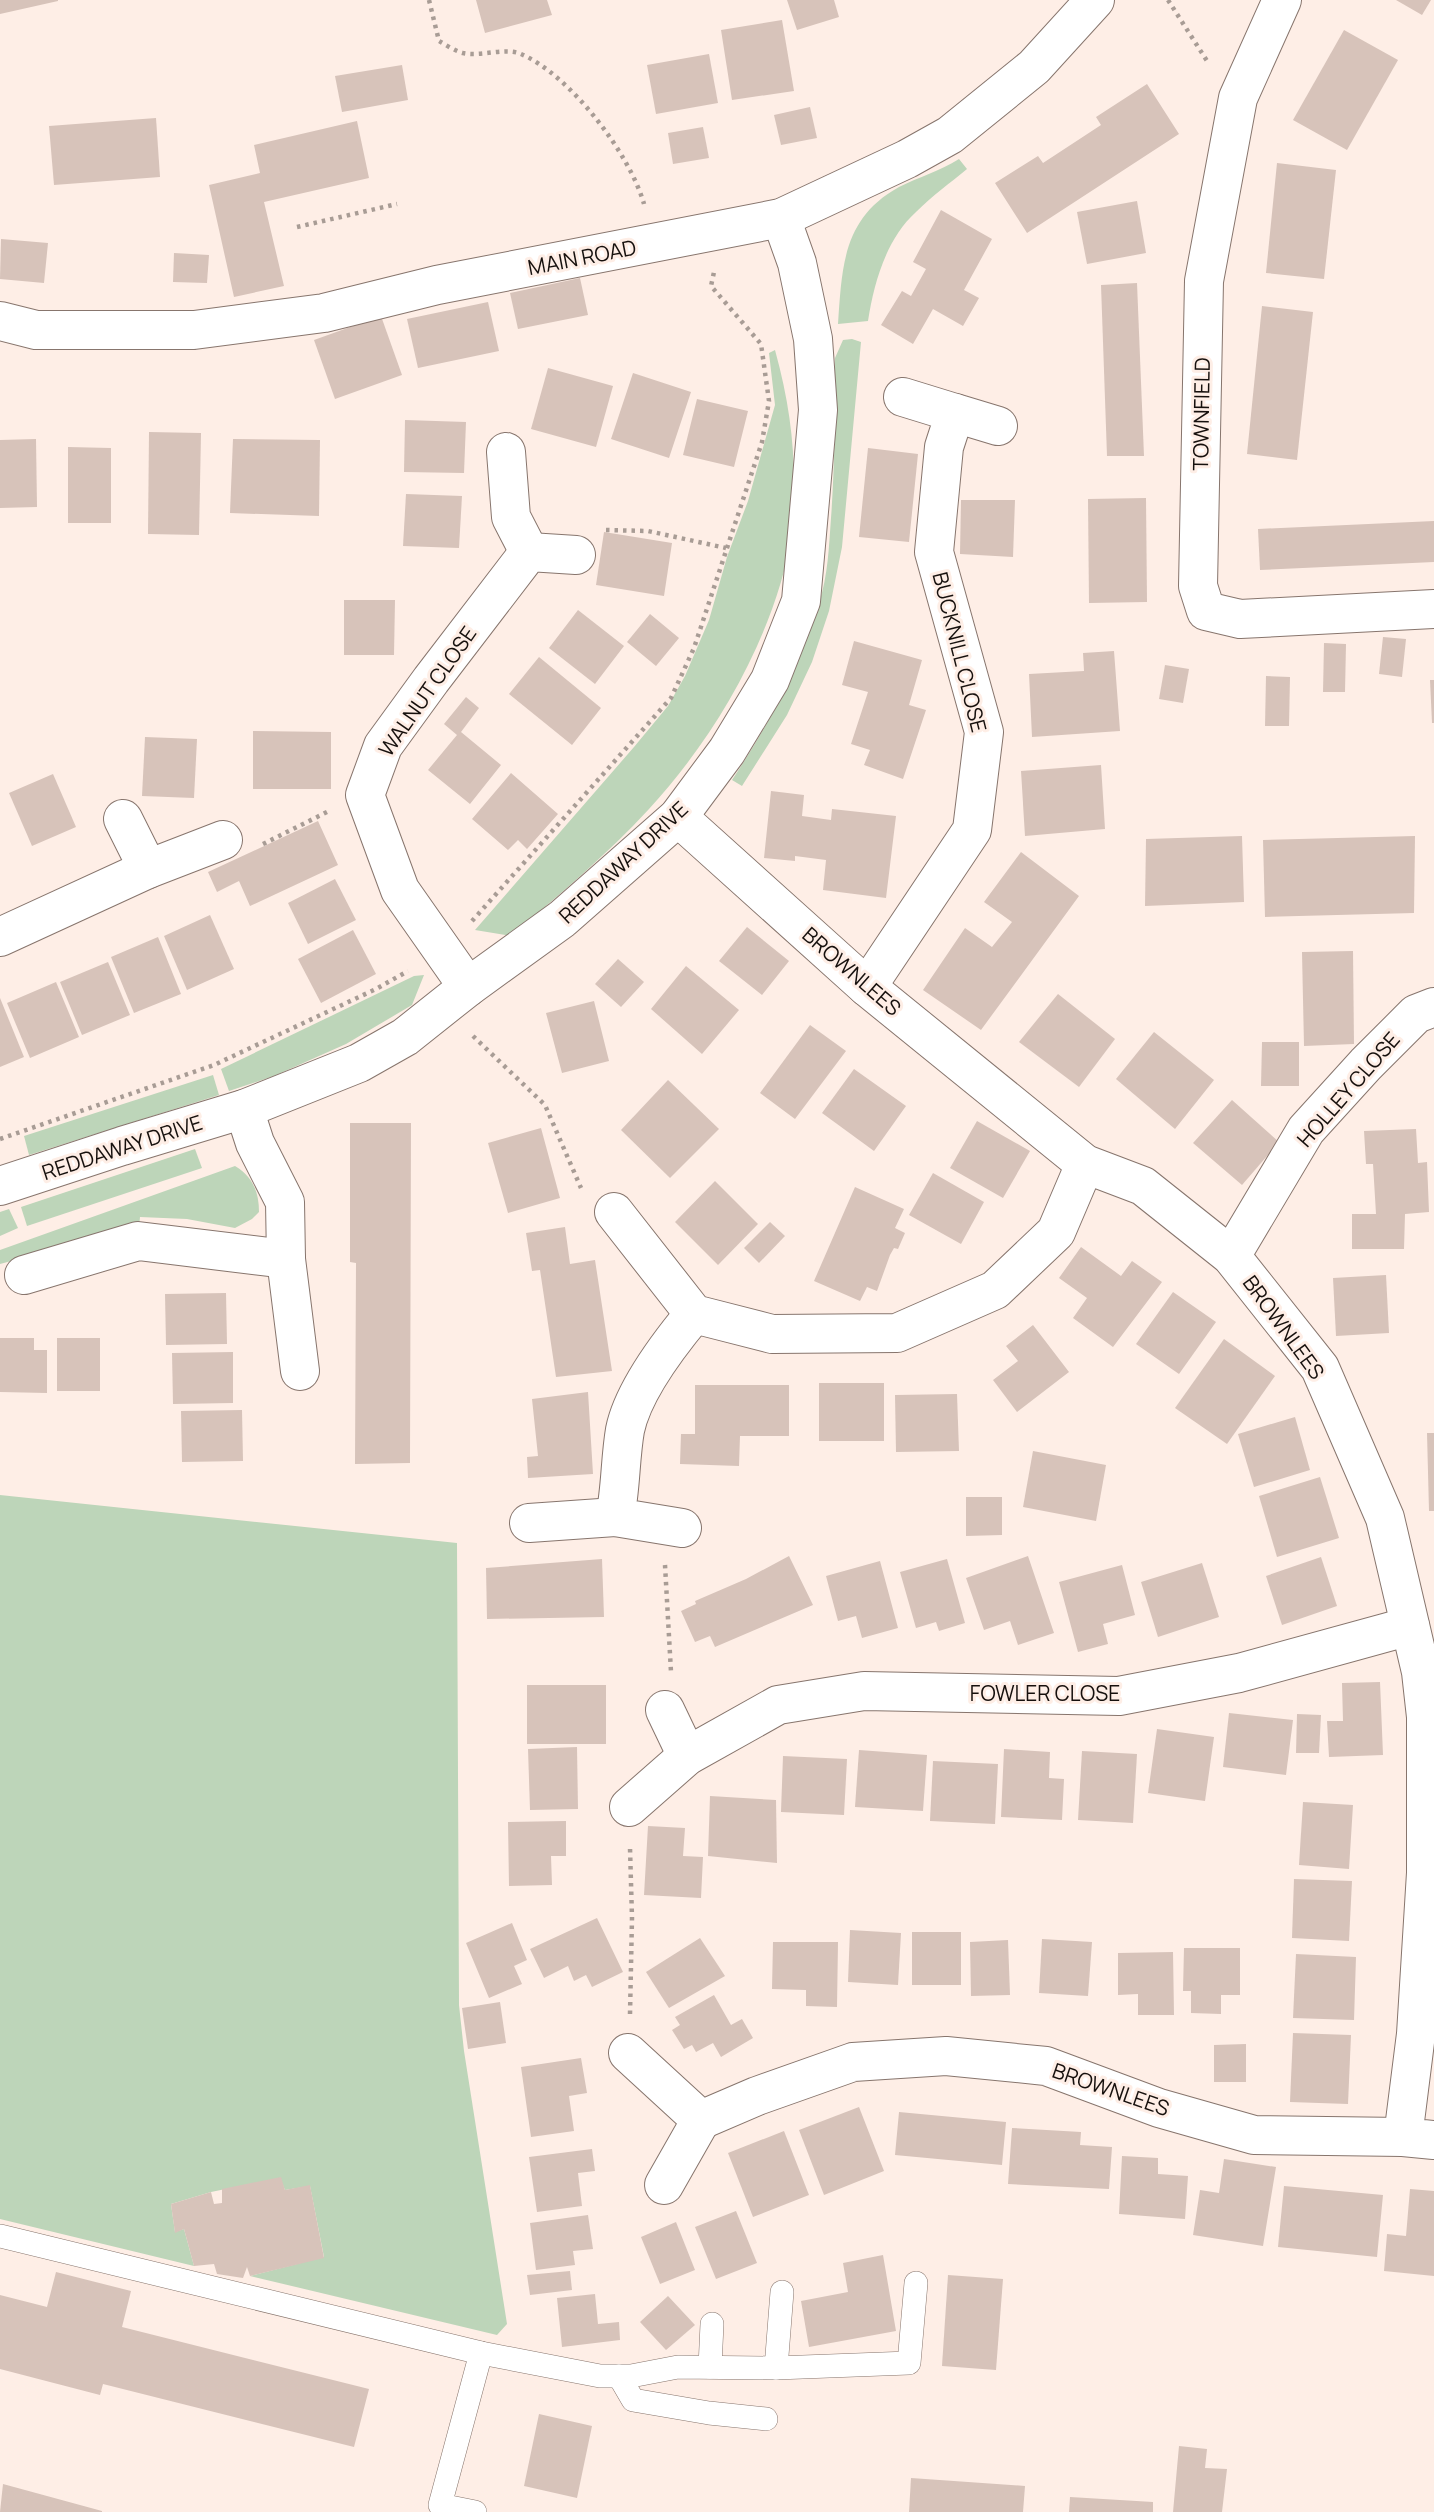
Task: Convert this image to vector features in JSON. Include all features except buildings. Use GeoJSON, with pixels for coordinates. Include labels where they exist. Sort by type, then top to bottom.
{"type":"FeatureCollection","features":[{"type":"Feature","properties":{"kind":"street","name":"MAIN ROAD"},"geometry":{"type":"LineString","coordinates":[[0,321],[36,330],[194,330],[324,313],[437,285],[781,218],[907,159],[950,135],[1034,67],[1095,0]]}},
{"type":"Feature","properties":{"kind":"street","name":"TOWNFIELD"},"geometry":{"type":"LineString","coordinates":[[1282,0],[1238,98],[1203,281],[1198,586],[1206,611],[1240,619],[1434,609]]}},
{"type":"Feature","properties":{"kind":"street","name":"REDDAWAY DRIVE"},"geometry":{"type":"LineString","coordinates":[[0,1186],[244,1109],[359,1063],[405,1037],[562,919],[678,817],[727,751],[770,680],[801,601],[818,410],[813,339],[797,263],[781,218]]}},
{"type":"Feature","properties":{"kind":"street"},"geometry":{"type":"LineString","coordinates":[[903,397],[998,426]]}},
{"type":"Feature","properties":{"kind":"street","name":"BUCKNILL CLOSE"},"geometry":{"type":"LineString","coordinates":[[867,987],[972,830],[984,732],[934,552],[944,447],[955,413]]}},
{"type":"Feature","properties":{"kind":"street"},"geometry":{"type":"LineString","coordinates":[[506,452],[511,517],[529,552],[576,555]]}},
{"type":"Feature","properties":{"kind":"street","name":"WALNUT CLOSE"},"geometry":{"type":"LineString","coordinates":[[365,795],[383,746],[529,552]]}},
{"type":"Feature","properties":{"kind":"street"},"geometry":{"type":"LineString","coordinates":[[365,795],[400,890],[443,951],[457,997]]}},
{"type":"Feature","properties":{"kind":"street","name":"BROWNLEES"},"geometry":{"type":"LineString","coordinates":[[678,817],[867,987],[1085,1164],[1143,1186],[1231,1256],[1320,1368],[1385,1518],[1430,1716],[1426,1873],[1416,2034],[1418,2138],[1254,2135],[1159,2108],[1046,2066],[946,2056],[853,2062],[757,2096],[701,2120]]}},
{"type":"Feature","properties":{"kind":"street"},"geometry":{"type":"LineString","coordinates":[[123,819],[148,869]]}},
{"type":"Feature","properties":{"kind":"street"},"geometry":{"type":"LineString","coordinates":[[0,937],[148,869],[223,840]]}},
{"type":"Feature","properties":{"kind":"street","name":"HOLLEY CLOSE"},"geometry":{"type":"LineString","coordinates":[[1231,1256],[1306,1130],[1416,1014],[1434,1007]]}},
{"type":"Feature","properties":{"kind":"street"},"geometry":{"type":"LineString","coordinates":[[244,1109],[255,1143],[285,1202],[286,1259],[300,1371]]}},
{"type":"Feature","properties":{"kind":"street"},"geometry":{"type":"LineString","coordinates":[[614,1212],[694,1314],[772,1334],[897,1334],[995,1290],[1056,1232],[1085,1164]]}},
{"type":"Feature","properties":{"kind":"street"},"geometry":{"type":"LineString","coordinates":[[23,1275],[138,1241],[286,1259]]}},
{"type":"Feature","properties":{"kind":"street"},"geometry":{"type":"LineString","coordinates":[[615,1517],[621,1488],[626,1428],[645,1380],[694,1314]]}},
{"type":"Feature","properties":{"kind":"street"},"geometry":{"type":"LineString","coordinates":[[529,1523],[615,1517],[672,1526]]}},
{"type":"Feature","properties":{"kind":"street","name":"FOWLER CLOSE"},"geometry":{"type":"LineString","coordinates":[[629,1807],[687,1756],[778,1705],[864,1691],[1119,1696],[1238,1673],[1410,1626]]}},
{"type":"Feature","properties":{"kind":"street"},"geometry":{"type":"LineString","coordinates":[[665,1710],[687,1756]]}},
{"type":"Feature","properties":{"kind":"street"},"geometry":{"type":"LineString","coordinates":[[628,2053],[701,2120],[664,2185]]}},
{"type":"Feature","properties":{"kind":"lane"},"geometry":{"type":"LineString","coordinates":[[0,2236],[481,2353],[600,2376],[631,2376],[678,2367],[775,2368],[909,2363],[916,2283]]}},
{"type":"Feature","properties":{"kind":"lane"},"geometry":{"type":"LineString","coordinates":[[775,2368],[782,2292]]}},
{"type":"Feature","properties":{"kind":"lane"},"geometry":{"type":"LineString","coordinates":[[710,2367],[712,2324]]}},
{"type":"Feature","properties":{"kind":"lane"},"geometry":{"type":"LineString","coordinates":[[475,2512],[440,2505],[481,2353]]}},
{"type":"Feature","properties":{"kind":"lane"},"geometry":{"type":"LineString","coordinates":[[619,2376],[633,2400],[709,2413],[766,2419]]}},
{"type":"Feature","properties":{"kind":"path"},"geometry":{"type":"LineString","coordinates":[[429,0],[439,41],[463,53],[520,53],[554,76],[586,105],[615,146],[640,191],[655,242]]}},
{"type":"Feature","properties":{"kind":"path"},"geometry":{"type":"LineString","coordinates":[[297,227],[397,204]]}},
{"type":"Feature","properties":{"kind":"path"},"geometry":{"type":"LineString","coordinates":[[0,1139],[214,1065],[376,989],[443,951],[506,885],[671,698],[694,648],[762,442],[769,401],[761,344],[711,286],[724,230]]}},
{"type":"Feature","properties":{"kind":"path"},"geometry":{"type":"LineString","coordinates":[[576,555],[596,529],[648,531],[726,548]]}},
{"type":"Feature","properties":{"kind":"path"},"geometry":{"type":"LineString","coordinates":[[223,840],[252,850],[365,795]]}},
{"type":"Feature","properties":{"kind":"path"},"geometry":{"type":"LineString","coordinates":[[457,997],[545,1105],[586,1198],[614,1212]]}},
{"type":"Feature","properties":{"kind":"path"},"geometry":{"type":"LineString","coordinates":[[665,1710],[652,1685],[671,1674],[672,1526]]}},
{"type":"Feature","properties":{"kind":"path"},"geometry":{"type":"LineString","coordinates":[[628,2053],[632,1918],[629,1807]]}},
{"type":"Feature","properties":{"kind":"green space"},"geometry":{"type":"Polygon","coordinates":[[[959,159],[967,169],[916,212],[889,248],[878,277],[868,321],[838,324],[844,263],[856,229],[866,213],[880,199],[899,187],[959,159]]]}},
{"type":"Feature","properties":{"kind":"green space"},"geometry":{"type":"Polygon","coordinates":[[[843,340],[861,342],[842,547],[829,611],[812,662],[787,715],[742,786],[732,780],[759,738],[782,694],[803,650],[822,593],[828,561],[832,498],[835,358],[843,340]]]}},
{"type":"Feature","properties":{"kind":"green space"},"geometry":{"type":"Polygon","coordinates":[[[775,350],[792,441],[793,529],[773,605],[759,643],[741,679],[721,714],[674,780],[599,859],[512,936],[475,930],[668,706],[685,676],[709,620],[727,557],[748,501],[775,405],[769,353],[775,350]]]}},
{"type":"Feature","properties":{"kind":"green space"},"geometry":{"type":"Polygon","coordinates":[[[424,975],[412,1005],[346,1044],[274,1076],[229,1091],[221,1069],[414,976],[424,975]]]}},
{"type":"Feature","properties":{"kind":"green space"},"geometry":{"type":"Polygon","coordinates":[[[213,1075],[219,1095],[29,1155],[24,1136],[213,1075]]]}},
{"type":"Feature","properties":{"kind":"green space"},"geometry":{"type":"Polygon","coordinates":[[[195,1149],[202,1168],[27,1226],[21,1207],[195,1149]]]}},
{"type":"Feature","properties":{"kind":"green space"},"geometry":{"type":"Polygon","coordinates":[[[235,1166],[254,1186],[259,1212],[235,1228],[187,1219],[140,1217],[139,1227],[0,1264],[0,1250],[235,1166]]]}},
{"type":"Feature","properties":{"kind":"green space"},"geometry":{"type":"Polygon","coordinates":[[[9,1209],[18,1228],[0,1236],[0,1212],[9,1209]]]}},
{"type":"Feature","properties":{"kind":"green space"},"geometry":{"type":"Polygon","coordinates":[[[0,1495],[457,1543],[459,2005],[507,2324],[497,2335],[250,2276],[324,2257],[310,2186],[285,2190],[280,2178],[211,2192],[171,2204],[175,2232],[184,2229],[194,2266],[0,2219],[0,1495]]]}}]}
